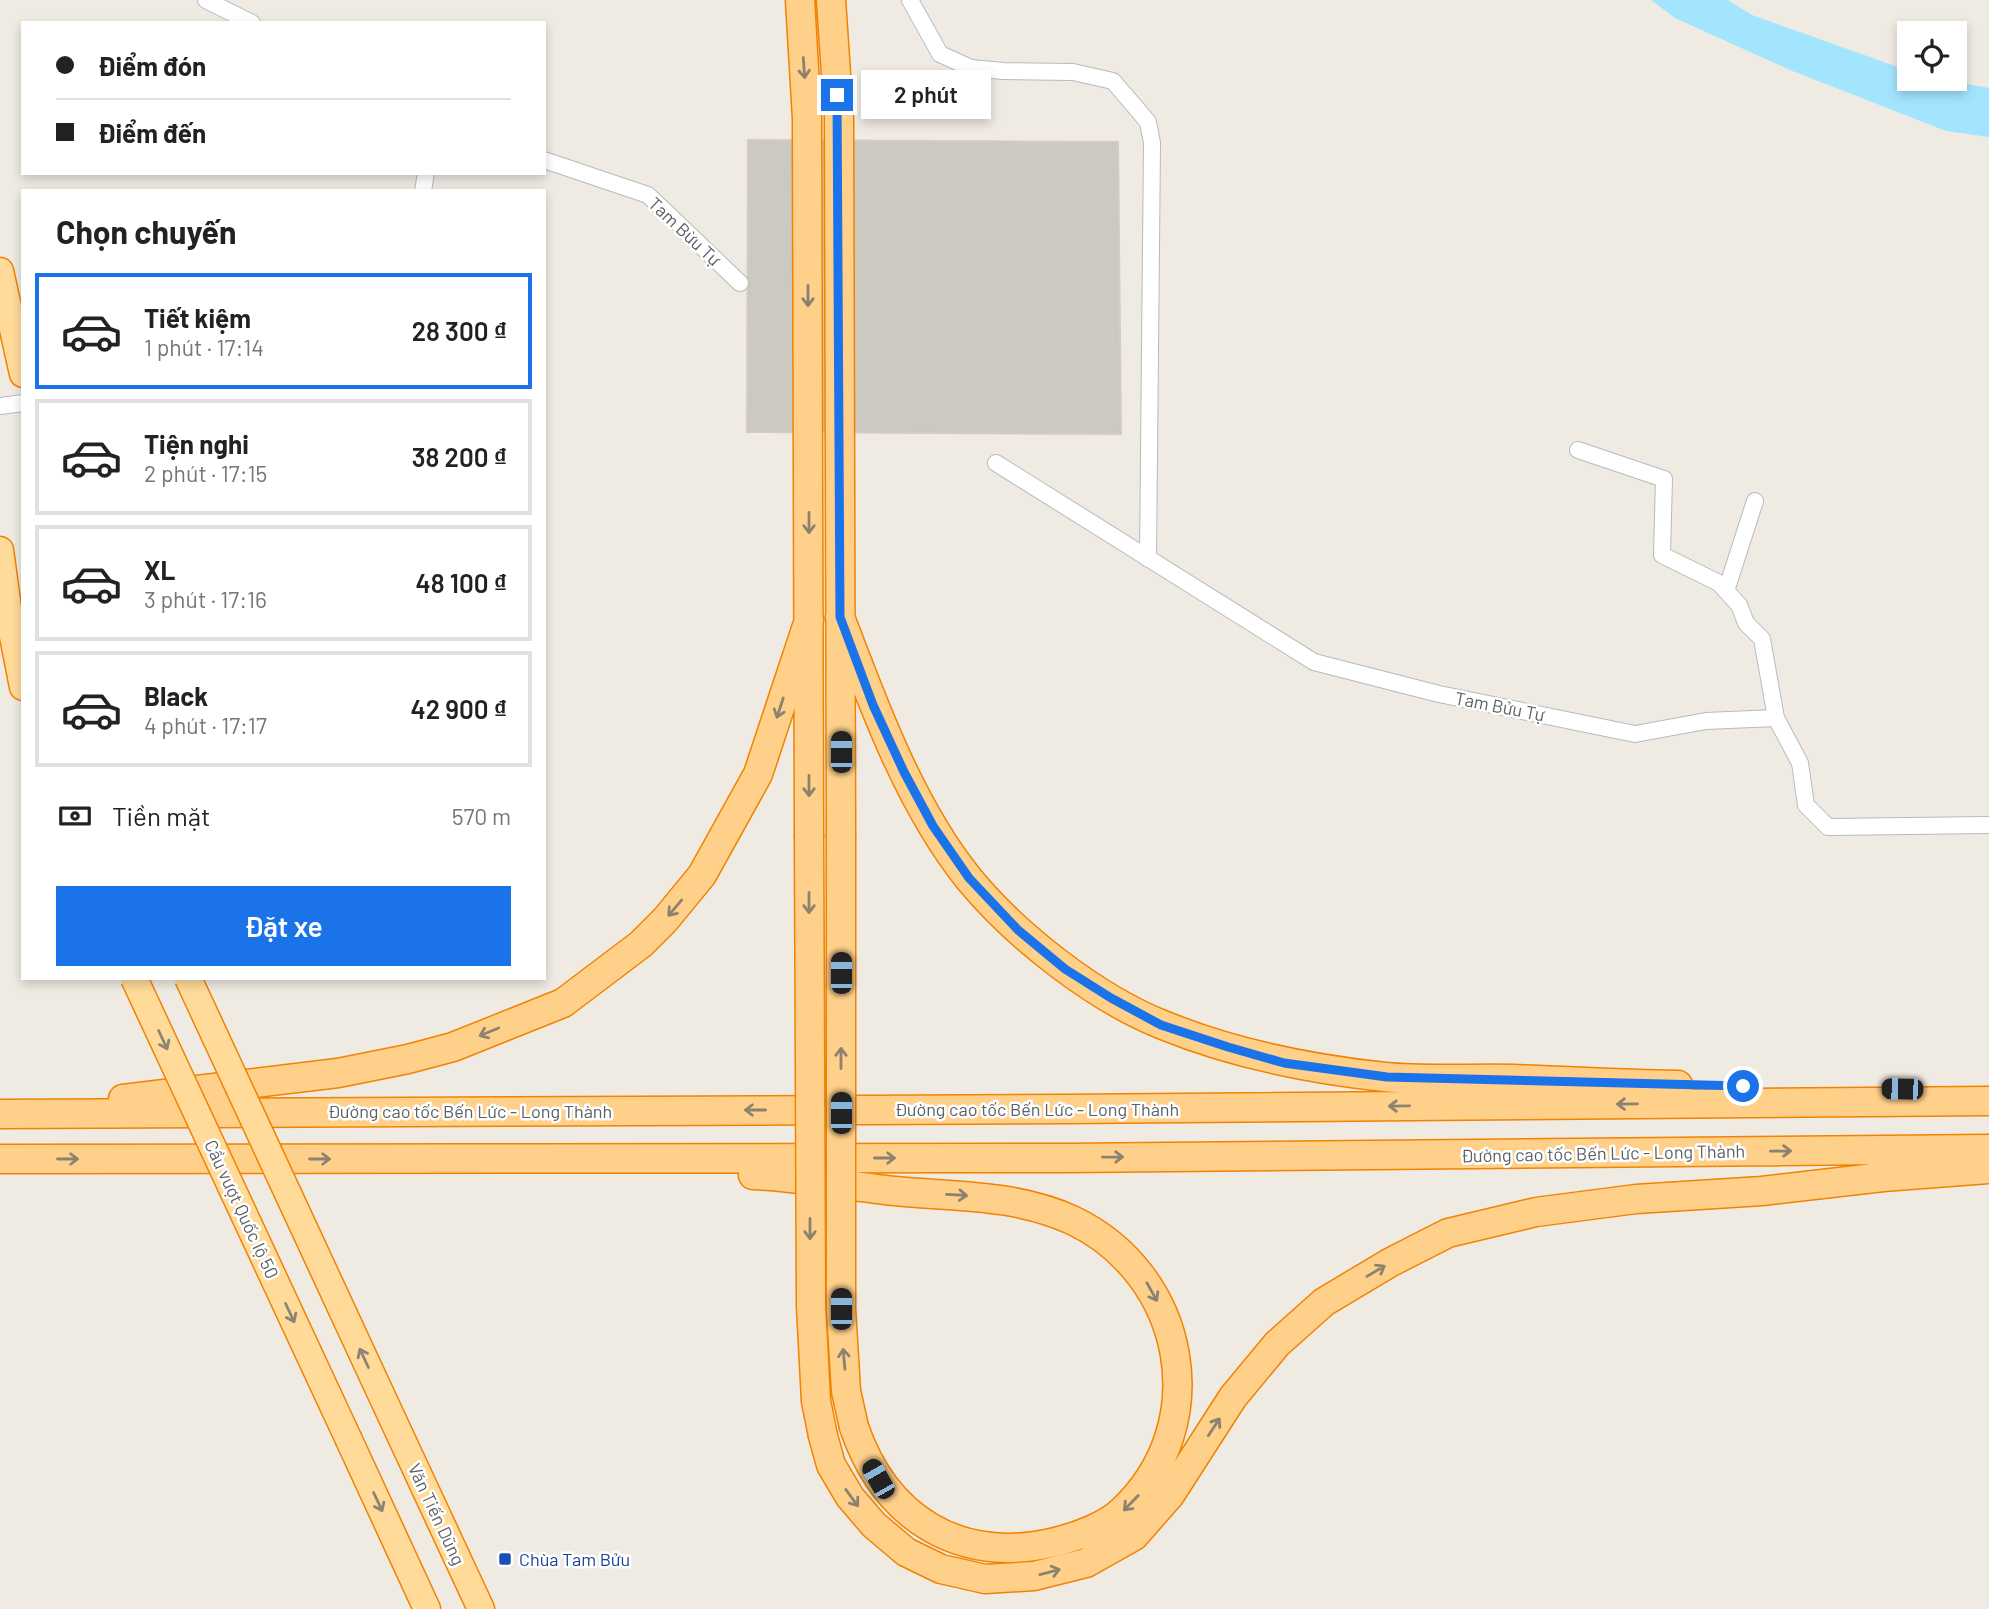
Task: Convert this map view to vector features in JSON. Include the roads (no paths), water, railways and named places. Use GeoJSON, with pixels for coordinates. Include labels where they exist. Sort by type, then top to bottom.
{"type":"FeatureCollection","features":[{"type":"Feature","properties":{"kind":"highway"},"geometry":{"type":"LineString","coordinates":[[800,0],[807,119],[811,1306],[816,1401],[831,1465],[850,1497],[874,1525],[905,1552],[941,1569],[985,1579],[1034,1576],[1086,1563],[1134,1536],[1170,1495],[1234,1397],[1277,1344],[1324,1302],[1391,1262],[1448,1233],[1536,1212],[1636,1199],[1762,1191],[1989,1168]]}},
{"type":"Feature","properties":{"kind":"highway"},"geometry":{"type":"LineString","coordinates":[[450,1159],[779,1176],[825,1184],[900,1192],[977,1196],[1026,1204],[1072,1220],[1117,1248],[1147,1282],[1164,1314],[1174,1345],[1178,1380],[1174,1421],[1163,1457],[1143,1490],[1119,1514],[1076,1537],[1031,1548],[987,1548],[948,1537],[919,1521],[898,1503],[878,1479],[863,1453],[854,1427],[846,1391],[841,1309],[841,833],[839,118],[831,0]]}},
{"type":"Feature","properties":{"kind":"highway"},"geometry":{"type":"LineString","coordinates":[[0,271],[21,365]]}},
{"type":"Feature","properties":{"kind":"highway"},"geometry":{"type":"LineString","coordinates":[[0,550],[21,677]]}},
{"type":"Feature","properties":{"kind":"highway"},"geometry":{"type":"LineString","coordinates":[[840,617],[873,705],[904,772],[933,826],[969,878],[1018,930],[1065,969],[1161,1025],[1284,1063],[1387,1077],[1989,1091]]}},
{"type":"Feature","properties":{"kind":"highway"},"geometry":{"type":"LineString","coordinates":[[0,1108],[123,1099],[351,1070],[453,1047],[563,1003],[641,944],[702,876],[758,774],[809,620]]}},
{"type":"Feature","properties":{"kind":"highway","name":"Cầu vượt Quốc lộ 50"},"geometry":{"type":"LineString","coordinates":[[135,980],[427,1609]]}},
{"type":"Feature","properties":{"kind":"highway","name":"Văn Tiến Dũng"},"geometry":{"type":"LineString","coordinates":[[189,980],[481,1609]]}},
{"type":"Feature","properties":{"kind":"highway","name":"Đường cao tốc Bến Lức - Long Thành"},"geometry":{"type":"LineString","coordinates":[[0,1114],[1989,1101]]}},
{"type":"Feature","properties":{"kind":"highway","name":"Đường cao tốc Bến Lức - Long Thành"},"geometry":{"type":"LineString","coordinates":[[0,1159],[1080,1157],[1989,1149]]}},
{"type":"Feature","properties":{"kind":"street"},"geometry":{"type":"LineString","coordinates":[[206,0],[248,21]]}},
{"type":"Feature","properties":{"kind":"street"},"geometry":{"type":"LineString","coordinates":[[910,0],[940,54],[971,68],[1073,72],[1114,81],[1148,121],[1152,144],[1148,559]]}},
{"type":"Feature","properties":{"kind":"street","name":"Tam Bừu Tự"},"geometry":{"type":"LineString","coordinates":[[546,161],[648,195],[740,283]]}},
{"type":"Feature","properties":{"kind":"street"},"geometry":{"type":"LineString","coordinates":[[0,406],[21,403]]}},
{"type":"Feature","properties":{"kind":"street"},"geometry":{"type":"LineString","coordinates":[[1578,450],[1664,480],[1662,555],[1718,583],[1739,605],[1746,623],[1762,639],[1776,718],[1800,763],[1806,805],[1828,827],[1989,825]]}},
{"type":"Feature","properties":{"kind":"street","name":"Tam Bửu Tự"},"geometry":{"type":"LineString","coordinates":[[996,463],[1314,662],[1439,694],[1635,734],[1706,721],[1776,718]]}},
{"type":"Feature","properties":{"kind":"street"},"geometry":{"type":"LineString","coordinates":[[1726,591],[1755,501]]}},
{"type":"Feature","properties":{"kind":"water"},"geometry":{"type":"Polygon","coordinates":[[[1651,0],[1728,0],[1752,15],[1897,67],[1897,91],[1967,91],[1967,84],[1989,88],[1989,137],[1946,131],[1790,70],[1675,18],[1651,0]]]}},
{"type":"Feature","properties":{"kind":"place","name":"Chùa Tam Bửu"},"geometry":{"type":"Point","coordinates":[505,1559]}}]}
